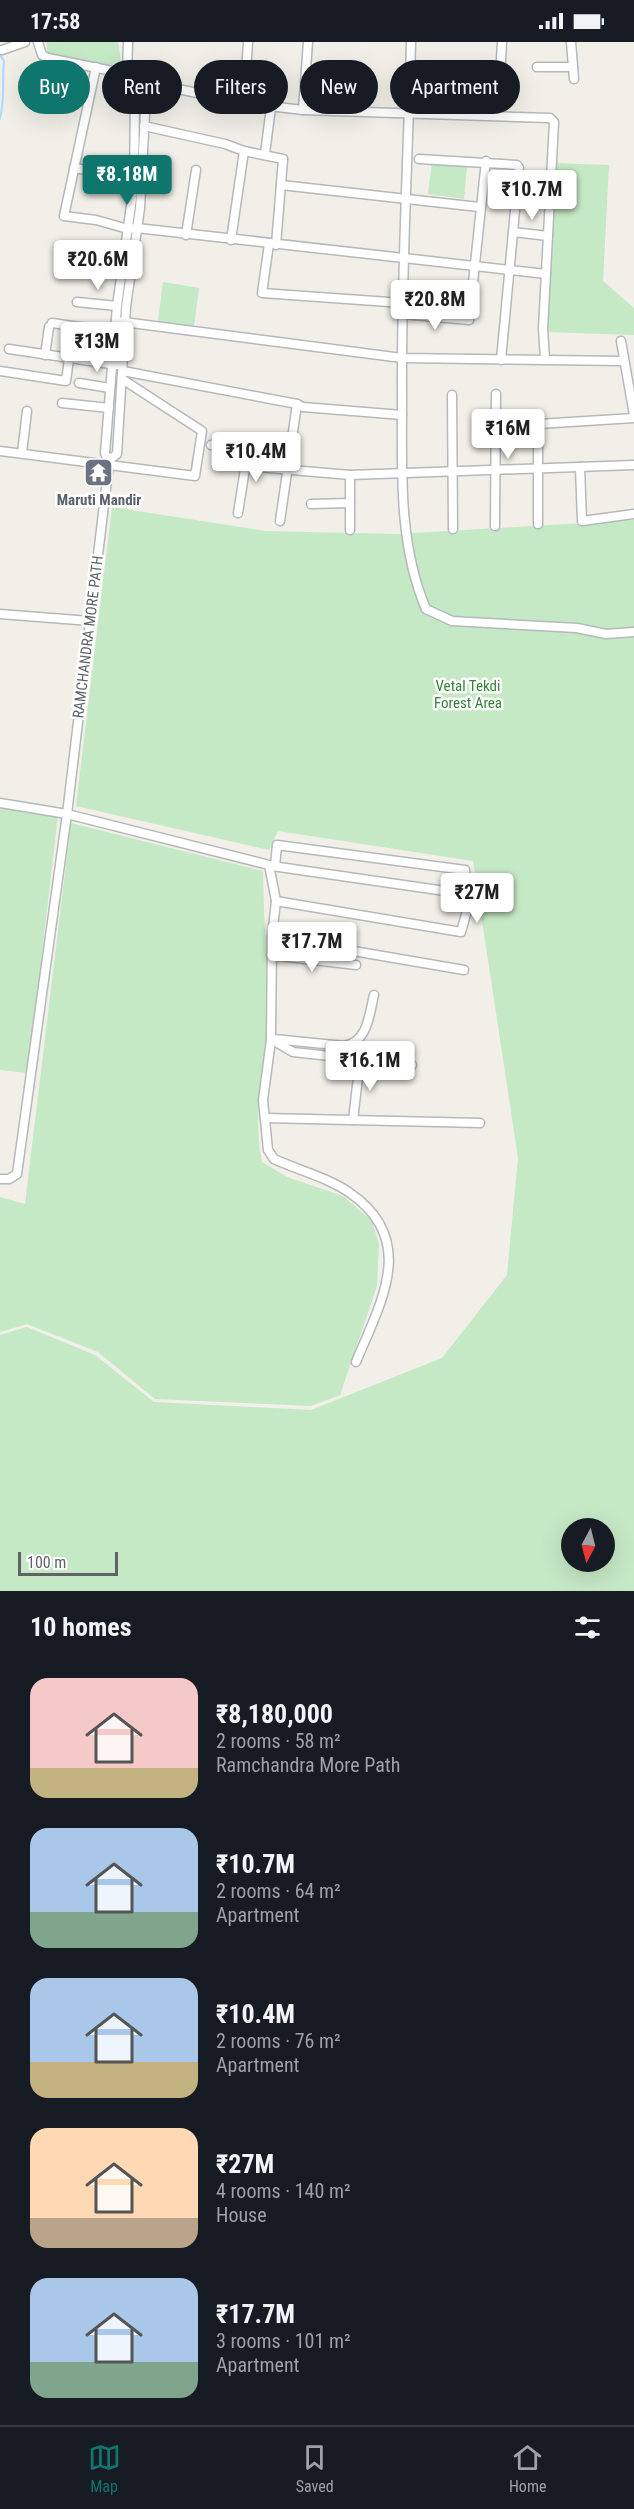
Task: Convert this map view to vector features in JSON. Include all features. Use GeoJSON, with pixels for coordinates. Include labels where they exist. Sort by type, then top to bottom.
{"type":"FeatureCollection","features":[{"type":"Feature","properties":{"kind":"street"},"geometry":{"type":"LineString","coordinates":[[2,50],[25,42]]}},
{"type":"Feature","properties":{"kind":"street"},"geometry":{"type":"LineString","coordinates":[[38,42],[42,55],[102,69]]}},
{"type":"Feature","properties":{"kind":"street"},"geometry":{"type":"LineString","coordinates":[[127,60],[128,42]]}},
{"type":"Feature","properties":{"kind":"street"},"geometry":{"type":"LineString","coordinates":[[247,60],[248,42]]}},
{"type":"Feature","properties":{"kind":"street"},"geometry":{"type":"LineString","coordinates":[[307,60],[308,42]]}},
{"type":"Feature","properties":{"kind":"street"},"geometry":{"type":"LineString","coordinates":[[410,60],[411,42]]}},
{"type":"Feature","properties":{"kind":"street"},"geometry":{"type":"LineString","coordinates":[[498,116],[502,42]]}},
{"type":"Feature","properties":{"kind":"street"},"geometry":{"type":"LineString","coordinates":[[572,42],[574,79]]}},
{"type":"Feature","properties":{"kind":"street"},"geometry":{"type":"LineString","coordinates":[[537,67],[573,66]]}},
{"type":"Feature","properties":{"kind":"street"},"geometry":{"type":"LineString","coordinates":[[96,68],[64,216],[96,220],[132,229],[509,272],[546,274]]}},
{"type":"Feature","properties":{"kind":"street","name":"RAMCHANDRA MORE PATH"},"geometry":{"type":"LineString","coordinates":[[109,462],[117,454],[123,372],[121,321],[132,229],[135,114]]}},
{"type":"Feature","properties":{"kind":"street","name":"RAMCHANDRA MORE PATH"},"geometry":{"type":"LineString","coordinates":[[0,1179],[9,1179],[17,1174],[67,814],[109,462],[105,453],[110,388],[115,332],[121,321],[117,306],[142,184],[145,114]]}},
{"type":"Feature","properties":{"kind":"street"},"geometry":{"type":"LineString","coordinates":[[265,154],[270,114]]}},
{"type":"Feature","properties":{"kind":"street"},"geometry":{"type":"LineString","coordinates":[[545,359],[543,329],[554,122],[548,118],[409,114],[403,303],[402,473],[406,531],[414,574],[426,609],[452,621],[578,628],[606,634],[634,632]]}},
{"type":"Feature","properties":{"kind":"street"},"geometry":{"type":"LineString","coordinates":[[144,126],[283,159],[272,244],[262,293],[403,303]]}},
{"type":"Feature","properties":{"kind":"street"},"geometry":{"type":"LineString","coordinates":[[231,240],[244,151]]}},
{"type":"Feature","properties":{"kind":"street"},"geometry":{"type":"LineString","coordinates":[[419,159],[486,161],[517,165],[519,168],[501,360]]}},
{"type":"Feature","properties":{"kind":"street"},"geometry":{"type":"LineString","coordinates":[[403,314],[469,321],[479,207],[486,161]]}},
{"type":"Feature","properties":{"kind":"street"},"geometry":{"type":"LineString","coordinates":[[74,168],[134,178]]}},
{"type":"Feature","properties":{"kind":"street"},"geometry":{"type":"LineString","coordinates":[[186,235],[196,170]]}},
{"type":"Feature","properties":{"kind":"street"},"geometry":{"type":"LineString","coordinates":[[281,185],[479,207]]}},
{"type":"Feature","properties":{"kind":"street"},"geometry":{"type":"LineString","coordinates":[[513,232],[548,236]]}},
{"type":"Feature","properties":{"kind":"street"},"geometry":{"type":"LineString","coordinates":[[77,302],[117,306]]}},
{"type":"Feature","properties":{"kind":"street"},"geometry":{"type":"LineString","coordinates":[[121,321],[402,358],[623,361]]}},
{"type":"Feature","properties":{"kind":"street"},"geometry":{"type":"LineString","coordinates":[[45,355],[50,325],[115,332]]}},
{"type":"Feature","properties":{"kind":"street"},"geometry":{"type":"LineString","coordinates":[[538,524],[538,424],[634,417],[621,341]]}},
{"type":"Feature","properties":{"kind":"street"},"geometry":{"type":"LineString","coordinates":[[0,451],[109,462],[195,476],[202,431],[112,365],[9,349]]}},
{"type":"Feature","properties":{"kind":"street"},"geometry":{"type":"LineString","coordinates":[[0,371],[66,381],[69,359]]}},
{"type":"Feature","properties":{"kind":"street"},"geometry":{"type":"LineString","coordinates":[[123,372],[303,407],[402,415]]}},
{"type":"Feature","properties":{"kind":"street"},"geometry":{"type":"LineString","coordinates":[[79,383],[110,388]]}},
{"type":"Feature","properties":{"kind":"street"},"geometry":{"type":"LineString","coordinates":[[495,526],[496,394]]}},
{"type":"Feature","properties":{"kind":"street"},"geometry":{"type":"LineString","coordinates":[[452,395],[453,529]]}},
{"type":"Feature","properties":{"kind":"street"},"geometry":{"type":"LineString","coordinates":[[62,403],[109,408]]}},
{"type":"Feature","properties":{"kind":"street"},"geometry":{"type":"LineString","coordinates":[[280,521],[297,404]]}},
{"type":"Feature","properties":{"kind":"street"},"geometry":{"type":"LineString","coordinates":[[22,453],[27,411]]}},
{"type":"Feature","properties":{"kind":"street"},"geometry":{"type":"LineString","coordinates":[[211,445],[248,450],[238,513]]}},
{"type":"Feature","properties":{"kind":"street"},"geometry":{"type":"LineString","coordinates":[[245,466],[350,475],[634,465]]}},
{"type":"Feature","properties":{"kind":"street"},"geometry":{"type":"LineString","coordinates":[[580,467],[582,521],[634,514]]}},
{"type":"Feature","properties":{"kind":"street"},"geometry":{"type":"LineString","coordinates":[[350,475],[350,530]]}},
{"type":"Feature","properties":{"kind":"street"},"geometry":{"type":"LineString","coordinates":[[311,504],[350,503]]}},
{"type":"Feature","properties":{"kind":"street"},"geometry":{"type":"LineString","coordinates":[[0,614],[90,621]]}},
{"type":"Feature","properties":{"kind":"street"},"geometry":{"type":"LineString","coordinates":[[0,803],[67,814],[272,866],[466,894]]}},
{"type":"Feature","properties":{"kind":"street"},"geometry":{"type":"LineString","coordinates":[[276,901],[460,932],[468,907],[465,870],[277,845],[272,866],[276,901],[271,955],[271,1039],[263,1100],[268,1149],[271,1156],[349,1192],[379,1219],[385,1229],[389,1266],[381,1301],[356,1362]]}},
{"type":"Feature","properties":{"kind":"street"},"geometry":{"type":"LineString","coordinates":[[272,937],[464,970]]}},
{"type":"Feature","properties":{"kind":"street"},"geometry":{"type":"LineString","coordinates":[[271,955],[356,965]]}},
{"type":"Feature","properties":{"kind":"street"},"geometry":{"type":"LineString","coordinates":[[271,1039],[344,1046],[353,1044],[363,1035],[374,995]]}},
{"type":"Feature","properties":{"kind":"street"},"geometry":{"type":"LineString","coordinates":[[271,1039],[293,1052],[412,1065]]}},
{"type":"Feature","properties":{"kind":"street"},"geometry":{"type":"LineString","coordinates":[[353,1120],[360,1060]]}},
{"type":"Feature","properties":{"kind":"street"},"geometry":{"type":"LineString","coordinates":[[265,1118],[480,1123]]}},
{"type":"Feature","properties":{"kind":"green space"},"geometry":{"type":"Polygon","coordinates":[[[46,42],[118,42],[121,60],[102,60],[102,64],[48,55],[46,42]]]}},
{"type":"Feature","properties":{"kind":"green space"},"geometry":{"type":"Polygon","coordinates":[[[432,162],[467,166],[464,199],[428,194],[432,162]]]}},
{"type":"Feature","properties":{"kind":"green space"},"geometry":{"type":"Polygon","coordinates":[[[556,163],[609,165],[603,281],[634,308],[634,335],[545,332],[556,163]]]}},
{"type":"Feature","properties":{"kind":"green space"},"geometry":{"type":"Polygon","coordinates":[[[163,282],[199,288],[194,326],[158,321],[163,282]]]}},
{"type":"Feature","properties":{"kind":"green space","name":"Vetal Tekdi Forest Area"},"geometry":{"type":"Polygon","coordinates":[[[112,507],[266,531],[397,534],[634,520],[634,1591],[0,1591],[0,1335],[27,1327],[95,1355],[154,1402],[311,1410],[442,1358],[507,1275],[518,1158],[473,861],[278,831],[269,850],[76,806],[112,507]]]}},
{"type":"Feature","properties":{"kind":"green space"},"geometry":{"type":"Polygon","coordinates":[[[0,805],[58,815],[28,1073],[0,1070],[0,805]]]}},
{"type":"Feature","properties":{"kind":"green space"},"geometry":{"type":"Polygon","coordinates":[[[71,823],[263,871],[266,1017],[265,1054],[258,1114],[262,1162],[287,1177],[343,1196],[372,1221],[379,1244],[377,1286],[340,1395],[311,1406],[155,1399],[98,1352],[27,1324],[0,1332],[0,1197],[25,1204],[71,823]]]}},
{"type":"Feature","properties":{"kind":"waterway"},"geometry":{"type":"LineString","coordinates":[[0,55],[4,61],[0,119]]}},
{"type":"Feature","properties":{"kind":"place","name":"Maruti Mandir"},"geometry":{"type":"Point","coordinates":[99,473]}}]}
